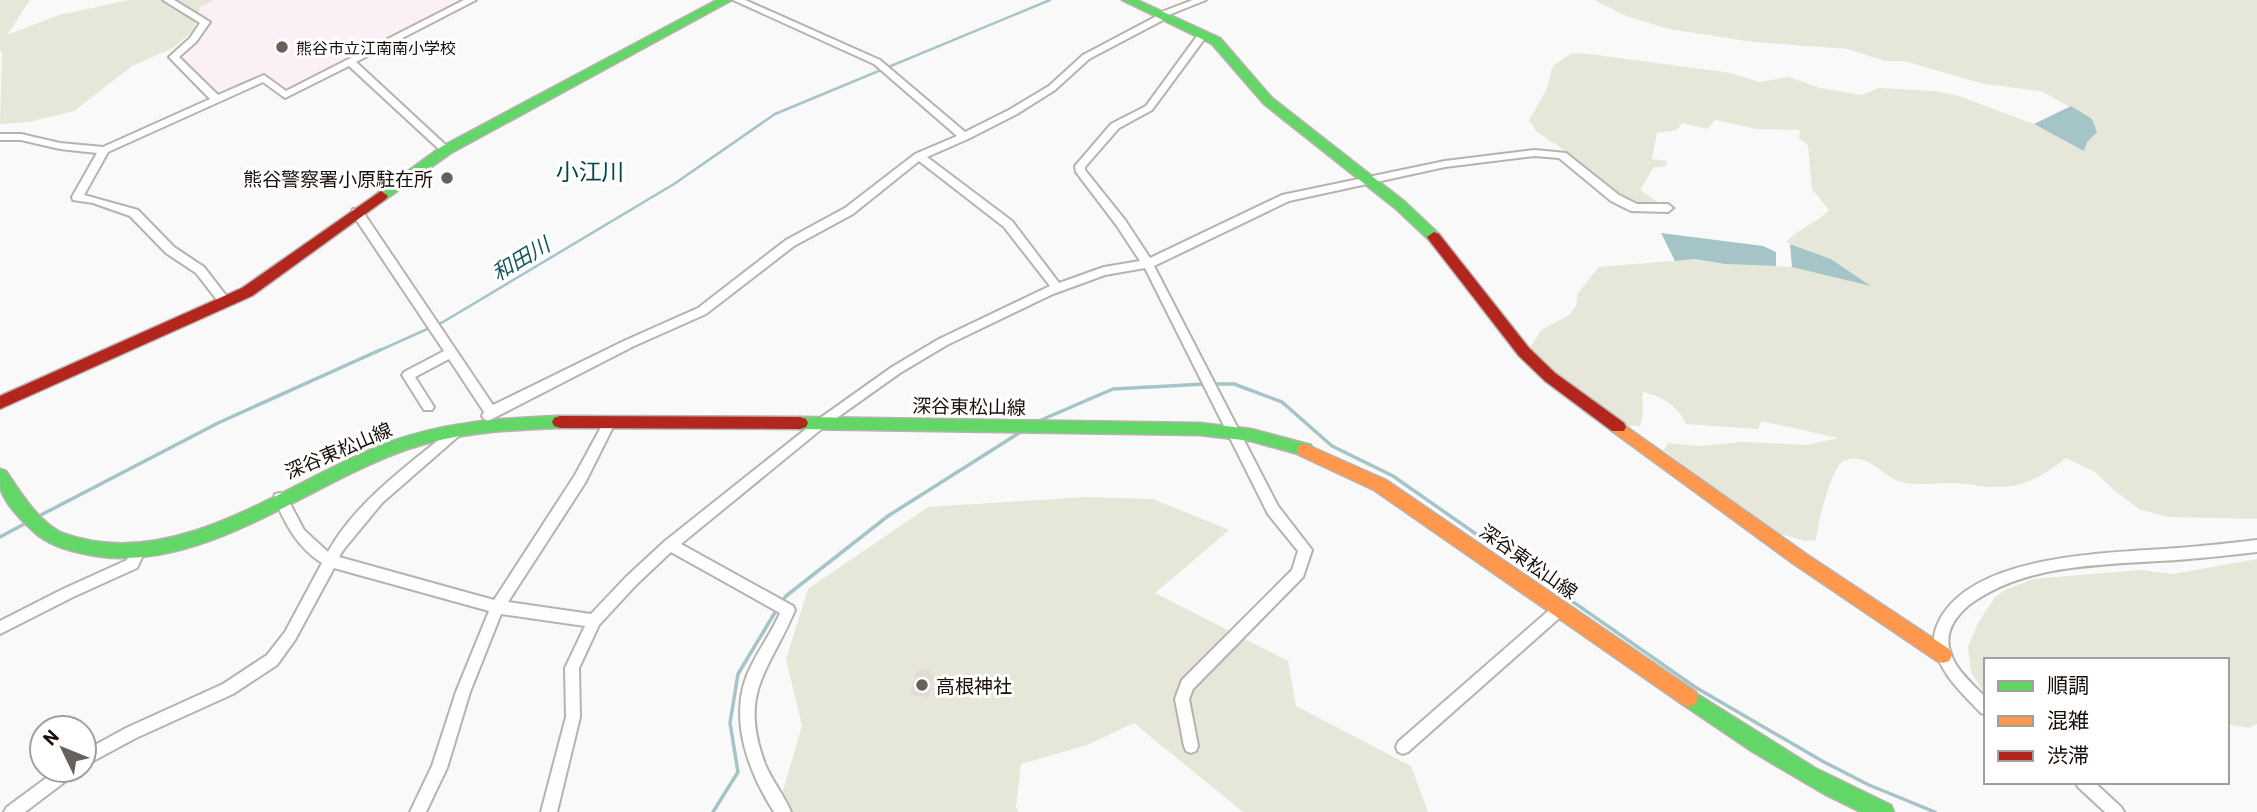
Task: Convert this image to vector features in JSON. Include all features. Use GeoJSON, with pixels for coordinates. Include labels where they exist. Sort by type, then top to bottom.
{"type":"FeatureCollection","features":[{"type":"Feature","properties":{"kind":"street"},"geometry":{"type":"LineString","coordinates":[[168,0],[205,22],[194,40],[174,57],[217,100]]}},
{"type":"Feature","properties":{"kind":"street"},"geometry":{"type":"LineString","coordinates":[[0,137],[21,137],[60,146],[104,150],[264,78],[285,95],[471,0]]}},
{"type":"Feature","properties":{"kind":"street"},"geometry":{"type":"LineString","coordinates":[[0,403],[225,302],[269,278],[446,150],[726,0]]}},
{"type":"Feature","properties":{"kind":"street"},"geometry":{"type":"LineString","coordinates":[[738,0],[883,67],[964,137]]}},
{"type":"Feature","properties":{"kind":"street"},"geometry":{"type":"LineString","coordinates":[[1128,0],[1203,34],[1226,50],[1268,101],[1400,205],[1433,236],[1524,352],[1550,377],[1800,559],[1944,655]]}},
{"type":"Feature","properties":{"kind":"street"},"geometry":{"type":"LineString","coordinates":[[358,212],[451,354],[487,419],[630,343],[702,311],[790,243],[849,211],[919,156],[964,137],[1052,88],[1086,57],[1160,16],[1201,0]]}},
{"type":"Feature","properties":{"kind":"street"},"geometry":{"type":"LineString","coordinates":[[1191,746],[1182,699],[1187,685],[1297,573],[1306,550],[1273,510],[1148,264],[1121,223],[1080,170],[1080,166],[1115,126],[1149,108],[1203,34]]}},
{"type":"Feature","properties":{"kind":"street"},"geometry":{"type":"LineString","coordinates":[[351,63],[446,150]]}},
{"type":"Feature","properties":{"kind":"street"},"geometry":{"type":"LineString","coordinates":[[104,150],[77,198],[94,200],[134,213],[170,250],[200,270],[225,302]]}},
{"type":"Feature","properties":{"kind":"street"},"geometry":{"type":"LineString","coordinates":[[549,812],[573,717],[572,668],[594,621],[631,581],[670,545],[820,424],[923,352],[1057,288],[1104,271],[1148,264],[1286,198],[1366,180],[1505,156],[1552,154],[1562,155],[1615,198],[1635,208],[1668,208]]}},
{"type":"Feature","properties":{"kind":"street"},"geometry":{"type":"LineString","coordinates":[[919,156],[1008,224],[1057,288]]}},
{"type":"Feature","properties":{"kind":"street"},"geometry":{"type":"LineString","coordinates":[[428,407],[408,375],[451,354]]}},
{"type":"Feature","properties":{"kind":"street","name":"深谷東松山線"},"geometry":{"type":"LineString","coordinates":[[0,476],[30,517],[61,541],[86,550],[138,551],[164,547],[202,535],[357,461],[397,446],[457,431],[487,419],[529,422],[1170,428],[1232,432],[1298,447],[1340,464],[1380,485],[1739,733],[1841,794],[1884,812]]}},
{"type":"Feature","properties":{"kind":"street"},"geometry":{"type":"LineString","coordinates":[[418,812],[439,768],[463,692],[497,607],[580,479],[610,421]]}},
{"type":"Feature","properties":{"kind":"street"},"geometry":{"type":"LineString","coordinates":[[98,752],[131,733],[228,689],[272,660],[290,636],[339,545],[377,499],[457,431]]}},
{"type":"Feature","properties":{"kind":"street"},"geometry":{"type":"LineString","coordinates":[[280,498],[296,533],[310,549],[331,561],[497,607],[594,621]]}},
{"type":"Feature","properties":{"kind":"street"},"geometry":{"type":"LineString","coordinates":[[670,545],[788,610],[753,678],[746,707],[753,750],[770,794],[783,812]]}},
{"type":"Feature","properties":{"kind":"street"},"geometry":{"type":"LineString","coordinates":[[1984,706],[1965,686],[1944,655],[1940,640],[1948,615],[1967,597],[1987,584],[2034,568],[2102,559],[2257,546]]}},
{"type":"Feature","properties":{"kind":"street"},"geometry":{"type":"LineString","coordinates":[[0,628],[132,564],[138,551]]}},
{"type":"Feature","properties":{"kind":"street"},"geometry":{"type":"LineString","coordinates":[[1403,747],[1560,608]]}},
{"type":"Feature","properties":{"kind":"street"},"geometry":{"type":"LineString","coordinates":[[12,812],[50,784]]}},
{"type":"Feature","properties":{"kind":"street"},"geometry":{"type":"LineString","coordinates":[[2085,784],[2116,812]]}},
{"type":"Feature","properties":{"kind":"shaded area"},"geometry":{"type":"Polygon","coordinates":[[[0,0],[30,0],[7,35],[59,15],[129,0],[214,0],[200,7],[194,30],[173,48],[132,66],[74,111],[29,122],[0,124],[0,0]]]}},
{"type":"Feature","properties":{"kind":"shaded area","name":"熊谷市立江南南小学校"},"geometry":{"type":"Polygon","coordinates":[[[208,0],[467,0],[293,90],[286,89],[265,75],[218,94],[179,56],[200,39],[209,27],[211,22],[190,8],[208,0]]]}},
{"type":"Feature","properties":{"kind":"shaded area"},"geometry":{"type":"Polygon","coordinates":[[[1594,0],[2257,0],[2257,519],[2168,517],[2139,509],[2095,472],[2066,458],[2042,475],[2026,482],[1992,487],[1902,482],[1867,461],[1852,459],[1844,461],[1834,474],[1822,510],[1816,540],[1805,541],[1776,533],[1663,450],[1668,443],[1697,446],[1744,442],[1807,445],[1838,438],[1761,421],[1758,429],[1686,424],[1679,412],[1669,403],[1643,392],[1640,426],[1624,426],[1538,358],[1530,348],[1541,330],[1569,315],[1576,306],[1578,293],[1599,267],[1695,259],[1725,264],[1792,267],[1869,284],[1831,259],[1786,242],[1829,210],[1812,189],[1808,145],[1799,138],[1800,130],[1757,129],[1715,120],[1707,129],[1683,123],[1676,130],[1657,133],[1652,159],[1667,161],[1665,167],[1654,167],[1640,190],[1658,202],[1658,205],[1649,206],[1591,183],[1564,150],[1536,131],[1529,120],[1546,91],[1553,66],[1572,53],[1731,73],[1759,82],[1789,77],[1820,88],[1862,95],[1879,88],[1956,95],[2034,124],[2084,150],[2092,119],[2041,91],[1984,84],[1904,61],[1885,61],[1848,49],[1753,42],[1669,29],[1626,16],[1594,0]]]}},
{"type":"Feature","properties":{"kind":"shaded area"},"geometry":{"type":"Polygon","coordinates":[[[1087,497],[1153,499],[1229,530],[1155,593],[1288,661],[1296,706],[1411,766],[1428,812],[1243,812],[1134,723],[1087,745],[1021,764],[1016,807],[1019,812],[792,812],[781,797],[802,726],[786,659],[808,589],[928,507],[1087,497]]]}},
{"type":"Feature","properties":{"kind":"shaded area"},"geometry":{"type":"Polygon","coordinates":[[[2257,559],[2257,724],[2249,728],[2229,724],[2229,658],[1984,658],[1984,693],[1971,672],[1968,647],[1978,623],[1995,597],[2005,590],[2033,579],[2140,570],[2173,574],[2257,559]]]}},
{"type":"Feature","properties":{"kind":"water"},"geometry":{"type":"Polygon","coordinates":[[[2071,106],[2092,119],[2097,132],[2087,142],[2084,151],[2034,124],[2071,106]]]}},
{"type":"Feature","properties":{"kind":"water"},"geometry":{"type":"Polygon","coordinates":[[[1661,233],[1763,246],[1776,252],[1776,266],[1725,264],[1695,259],[1675,261],[1661,233]]]}},
{"type":"Feature","properties":{"kind":"water"},"geometry":{"type":"Polygon","coordinates":[[[1790,244],[1831,259],[1871,286],[1792,267],[1790,244]]]}},
{"type":"Feature","properties":{"kind":"building","name":"高根神社"},"geometry":{"type":"Polygon","coordinates":[[[920,669],[931,670],[930,674],[934,675],[929,697],[910,695],[916,672],[920,669]]]}},
{"type":"Feature","properties":{"kind":"waterway","name":"和田川"},"geometry":{"type":"LineString","coordinates":[[376,352],[443,322],[674,184],[775,114],[1050,0]]}},
{"type":"Feature","properties":{"kind":"waterway","name":"和田川"},"geometry":{"type":"LineString","coordinates":[[39,516],[218,423],[380,350]]}},
{"type":"Feature","properties":{"kind":"waterway"},"geometry":{"type":"LineString","coordinates":[[1041,420],[1113,389],[1205,384]]}},
{"type":"Feature","properties":{"kind":"waterway"},"geometry":{"type":"LineString","coordinates":[[1212,384],[1234,384],[1282,402],[1332,446],[1393,476],[1695,687],[1824,762],[1869,785],[1935,812]]}},
{"type":"Feature","properties":{"kind":"waterway"},"geometry":{"type":"LineString","coordinates":[[781,603],[786,596],[888,516],[1019,433]]}},
{"type":"Feature","properties":{"kind":"waterway","name":"和田川"},"geometry":{"type":"LineString","coordinates":[[0,537],[26,523]]}},
{"type":"Feature","properties":{"kind":"waterway"},"geometry":{"type":"LineString","coordinates":[[713,812],[738,772],[730,723],[738,674],[777,609]]}},
{"type":"Feature","properties":{"kind":"traffic: fast"},"geometry":{"type":"LineString","coordinates":[[381,196],[446,150],[726,0]]}},
{"type":"Feature","properties":{"kind":"traffic: fast"},"geometry":{"type":"LineString","coordinates":[[1128,0],[1216,41],[1268,101],[1400,205],[1434,237]]}},
{"type":"Feature","properties":{"kind":"traffic: fast"},"geometry":{"type":"LineString","coordinates":[[0,476],[26,513],[52,536],[102,551],[144,550],[187,540],[230,524],[355,464],[412,441],[474,428],[560,422]]}},
{"type":"Feature","properties":{"kind":"traffic: fast"},"geometry":{"type":"LineString","coordinates":[[800,423],[1200,429],[1251,435],[1305,450]]}},
{"type":"Feature","properties":{"kind":"traffic: fast"},"geometry":{"type":"LineString","coordinates":[[1689,698],[1808,775],[1884,812]]}},
{"type":"Feature","properties":{"kind":"traffic: slow"},"geometry":{"type":"LineString","coordinates":[[1618,427],[1800,559],[1943,655]]}},
{"type":"Feature","properties":{"kind":"traffic: slow"},"geometry":{"type":"LineString","coordinates":[[1305,450],[1380,485],[1689,698]]}},
{"type":"Feature","properties":{"kind":"traffic: jam"},"geometry":{"type":"LineString","coordinates":[[0,403],[247,292],[381,196]]}},
{"type":"Feature","properties":{"kind":"traffic: jam"},"geometry":{"type":"LineString","coordinates":[[1434,237],[1524,352],[1550,377],[1618,427]]}},
{"type":"Feature","properties":{"kind":"traffic: jam"},"geometry":{"type":"LineString","coordinates":[[560,422],[800,423]]}},
{"type":"Feature","properties":{"kind":"place","name":"熊谷市立江南南小学校"},"geometry":{"type":"Point","coordinates":[282,47]}},
{"type":"Feature","properties":{"kind":"place","name":"熊谷警察署小原駐在所"},"geometry":{"type":"Point","coordinates":[447,178]}},
{"type":"Feature","properties":{"kind":"place","name":"高根神社"},"geometry":{"type":"Point","coordinates":[922,685]}},
{"type":"Feature","properties":{"kind":"district","name":"小江川"},"geometry":{"type":"Point","coordinates":[590,171]}}]}
